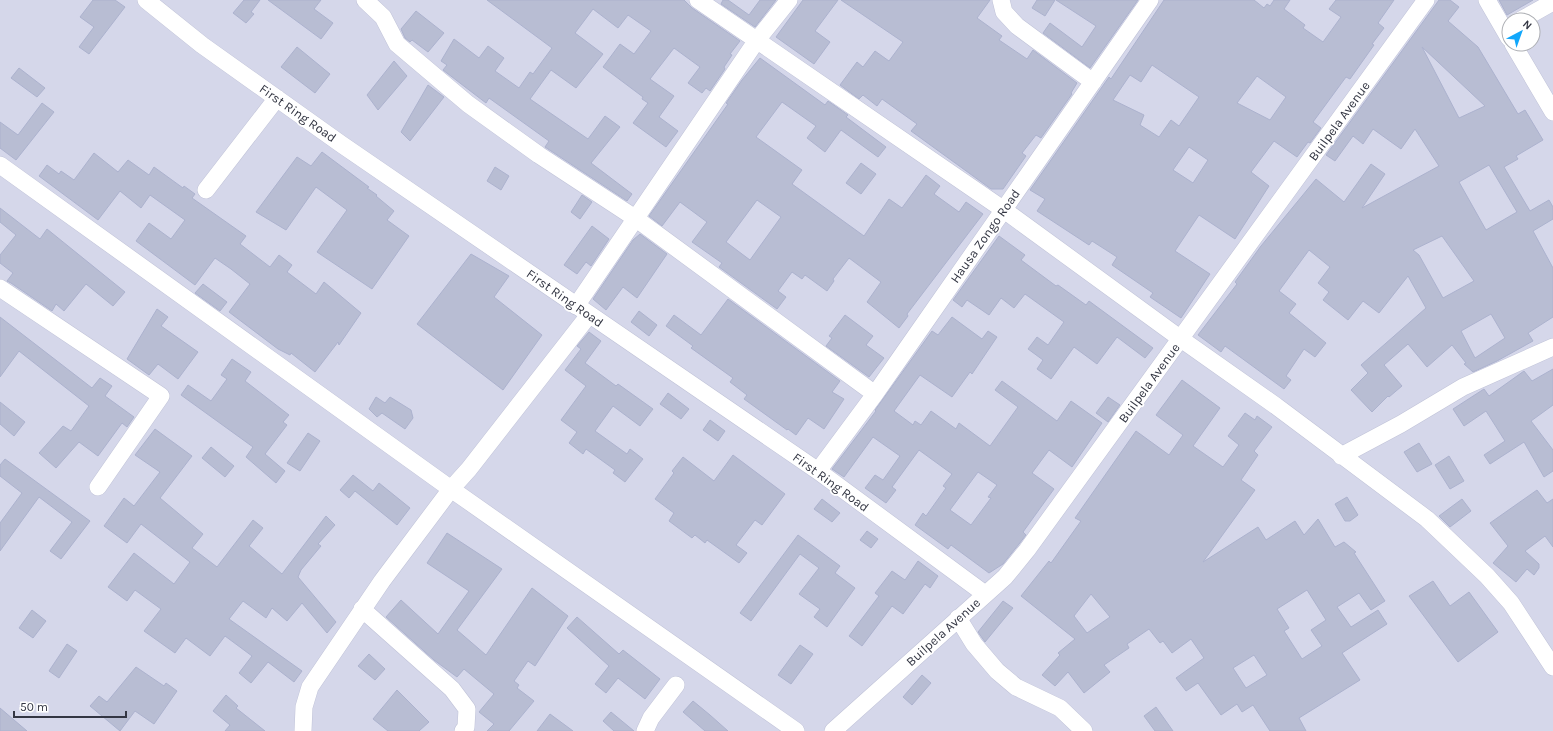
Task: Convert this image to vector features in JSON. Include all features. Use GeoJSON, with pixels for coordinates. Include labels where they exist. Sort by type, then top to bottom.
{"type":"FeatureCollection","features":[{"type":"Feature","properties":{"kind":"street","name":"First Ring Road"},"geometry":{"type":"LineString","coordinates":[[146,0],[202,45],[582,311],[818,471],[985,594]]}},
{"type":"Feature","properties":{"kind":"street"},"geometry":{"type":"LineString","coordinates":[[365,0],[383,17],[397,44],[468,104],[539,155],[635,218],[875,394]]}},
{"type":"Feature","properties":{"kind":"street"},"geometry":{"type":"LineString","coordinates":[[698,0],[870,120],[1004,210],[1276,406],[1427,519],[1487,576],[1511,603],[1553,667]]}},
{"type":"Feature","properties":{"kind":"street"},"geometry":{"type":"LineString","coordinates":[[303,731],[304,707],[310,687],[362,609],[451,489],[469,469],[582,311],[635,218],[757,40],[789,0]]}},
{"type":"Feature","properties":{"kind":"street"},"geometry":{"type":"LineString","coordinates":[[1001,0],[1004,12],[1017,26],[1093,82]]}},
{"type":"Feature","properties":{"kind":"street","name":"Hausa Zongo Road"},"geometry":{"type":"LineString","coordinates":[[818,471],[875,394],[1150,0]]}},
{"type":"Feature","properties":{"kind":"street","name":"Builpela Avenue"},"geometry":{"type":"LineString","coordinates":[[832,731],[1005,577],[1027,550],[1426,0]]}},
{"type":"Feature","properties":{"kind":"street"},"geometry":{"type":"LineString","coordinates":[[1487,0],[1501,22]]}},
{"type":"Feature","properties":{"kind":"street"},"geometry":{"type":"LineString","coordinates":[[1535,12],[1553,2]]}},
{"type":"Feature","properties":{"kind":"street"},"geometry":{"type":"LineString","coordinates":[[1518,52],[1553,112]]}},
{"type":"Feature","properties":{"kind":"street"},"geometry":{"type":"LineString","coordinates":[[206,190],[277,98]]}},
{"type":"Feature","properties":{"kind":"street"},"geometry":{"type":"LineString","coordinates":[[0,166],[451,489],[796,731]]}},
{"type":"Feature","properties":{"kind":"street"},"geometry":{"type":"LineString","coordinates":[[0,288],[161,396],[98,487]]}},
{"type":"Feature","properties":{"kind":"street"},"geometry":{"type":"LineString","coordinates":[[1341,456],[1401,424],[1463,388],[1553,347]]}},
{"type":"Feature","properties":{"kind":"street"},"geometry":{"type":"LineString","coordinates":[[362,609],[452,690],[467,710],[466,727],[463,731]]}},
{"type":"Feature","properties":{"kind":"street"},"geometry":{"type":"LineString","coordinates":[[958,618],[974,644],[997,671],[1016,687],[1060,708],[1084,731]]}},
{"type":"Feature","properties":{"kind":"street"},"geometry":{"type":"LineString","coordinates":[[645,731],[651,718],[676,685]]}},
{"type":"Feature","properties":{"kind":"shaded area"},"geometry":{"type":"Polygon","coordinates":[[[0,0],[1553,0],[1553,731],[0,731],[0,0]]]}},
{"type":"Feature","properties":{"kind":"building"},"geometry":{"type":"Polygon","coordinates":[[[93,0],[115,0],[125,7],[89,54],[79,47],[94,27],[80,17],[93,0]]]}},
{"type":"Feature","properties":{"kind":"building"},"geometry":{"type":"Polygon","coordinates":[[[244,0],[260,0],[251,12],[254,14],[246,23],[233,13],[244,0]]]}},
{"type":"Feature","properties":{"kind":"building"},"geometry":{"type":"Polygon","coordinates":[[[268,0],[321,0],[314,9],[333,23],[321,39],[268,0]]]}},
{"type":"Feature","properties":{"kind":"building"},"geometry":{"type":"Polygon","coordinates":[[[487,0],[684,0],[692,8],[740,41],[730,54],[732,55],[724,67],[725,69],[710,91],[706,88],[702,93],[688,83],[700,67],[674,48],[650,79],[674,96],[659,117],[678,131],[666,147],[633,123],[648,103],[642,99],[643,97],[603,67],[620,44],[634,54],[651,31],[628,15],[618,28],[593,9],[575,33],[603,54],[576,88],[551,70],[530,99],[588,139],[605,116],[620,127],[591,163],[632,194],[627,201],[545,147],[549,141],[489,98],[486,103],[443,70],[447,65],[441,61],[454,39],[479,58],[488,46],[504,58],[495,71],[519,88],[530,72],[533,74],[552,48],[487,0]]]}},
{"type":"Feature","properties":{"kind":"building"},"geometry":{"type":"Polygon","coordinates":[[[723,0],[728,0],[749,15],[760,0],[776,0],[755,27],[721,4],[723,0]]]}},
{"type":"Feature","properties":{"kind":"building"},"geometry":{"type":"Polygon","coordinates":[[[803,0],[838,0],[815,31],[830,42],[814,64],[776,37],[803,0]]]}},
{"type":"Feature","properties":{"kind":"building"},"geometry":{"type":"Polygon","coordinates":[[[841,0],[990,0],[977,18],[1002,36],[999,40],[1027,59],[1033,50],[1077,83],[1071,93],[1072,94],[1041,138],[1036,135],[1022,153],[1026,156],[1003,189],[991,189],[911,131],[917,124],[882,99],[877,106],[863,95],[859,99],[840,85],[857,62],[863,67],[875,51],[889,61],[903,42],[841,0]]]}},
{"type":"Feature","properties":{"kind":"building"},"geometry":{"type":"Polygon","coordinates":[[[1037,0],[1055,0],[1045,16],[1032,8],[1037,0]]]}},
{"type":"Feature","properties":{"kind":"building"},"geometry":{"type":"Polygon","coordinates":[[[1056,0],[1138,0],[1090,68],[1043,33],[1050,23],[1082,47],[1096,26],[1056,0]]]}},
{"type":"Feature","properties":{"kind":"building"},"geometry":{"type":"Polygon","coordinates":[[[1164,0],[1254,0],[1264,8],[1267,4],[1270,6],[1274,0],[1290,0],[1284,9],[1305,25],[1303,28],[1323,42],[1341,17],[1329,9],[1336,0],[1394,0],[1378,23],[1384,28],[1372,44],[1374,45],[1350,79],[1346,77],[1313,122],[1321,128],[1310,143],[1308,142],[1297,157],[1274,141],[1251,172],[1269,186],[1235,239],[1199,215],[1175,251],[1210,274],[1181,318],[1150,297],[1153,293],[1112,265],[1117,257],[1092,241],[1089,245],[1037,211],[1045,199],[1030,190],[1109,77],[1111,79],[1164,0]],[[1152,65],[1141,82],[1130,75],[1113,100],[1144,115],[1140,125],[1159,137],[1171,120],[1179,126],[1199,97],[1152,65]],[[1257,76],[1237,103],[1270,120],[1286,97],[1257,76]],[[1189,147],[1173,170],[1193,183],[1208,160],[1189,147]]]}},
{"type":"Feature","properties":{"kind":"building"},"geometry":{"type":"Polygon","coordinates":[[[1439,0],[1450,0],[1459,7],[1448,21],[1478,47],[1518,114],[1525,110],[1543,140],[1516,156],[1518,159],[1504,167],[1530,211],[1549,200],[1553,207],[1553,219],[1533,231],[1553,268],[1553,317],[1528,333],[1533,341],[1497,361],[1473,372],[1464,364],[1466,363],[1452,345],[1427,367],[1408,344],[1384,365],[1402,386],[1389,397],[1388,396],[1372,412],[1351,390],[1368,373],[1361,365],[1426,308],[1408,276],[1379,313],[1363,301],[1348,320],[1323,300],[1329,292],[1318,283],[1330,267],[1309,250],[1279,291],[1296,304],[1289,313],[1326,343],[1315,357],[1304,349],[1286,376],[1291,380],[1284,389],[1225,346],[1221,352],[1198,335],[1237,284],[1235,282],[1261,246],[1316,179],[1344,202],[1371,164],[1385,174],[1362,208],[1439,166],[1415,129],[1401,149],[1373,129],[1363,144],[1353,136],[1335,161],[1326,155],[1439,0]],[[1422,47],[1459,118],[1485,106],[1422,47]],[[1489,165],[1459,182],[1486,230],[1517,212],[1489,165]],[[1442,236],[1413,250],[1419,255],[1443,298],[1474,281],[1442,236]],[[1491,314],[1461,331],[1475,358],[1505,338],[1491,314]]]}},
{"type":"Feature","properties":{"kind":"building"},"geometry":{"type":"Polygon","coordinates":[[[1499,0],[1533,0],[1512,12],[1505,12],[1499,0]]]}},
{"type":"Feature","properties":{"kind":"building"},"geometry":{"type":"Polygon","coordinates":[[[416,11],[444,33],[428,52],[412,40],[410,42],[405,38],[401,29],[416,11]]]}},
{"type":"Feature","properties":{"kind":"building"},"geometry":{"type":"Polygon","coordinates":[[[297,47],[330,74],[315,93],[281,67],[297,47]]]}},
{"type":"Feature","properties":{"kind":"building"},"geometry":{"type":"Polygon","coordinates":[[[760,58],[825,105],[828,101],[848,115],[846,117],[886,147],[878,157],[841,130],[825,152],[807,138],[816,126],[782,102],[756,137],[802,170],[792,184],[864,236],[889,199],[902,208],[926,175],[940,186],[934,194],[959,212],[966,202],[983,214],[907,314],[908,316],[899,328],[867,302],[881,282],[849,258],[833,279],[834,281],[827,291],[805,275],[802,279],[792,272],[778,291],[786,297],[777,309],[719,267],[722,263],[692,242],[707,222],[680,202],[662,226],[649,216],[728,104],[726,103],[760,58]],[[757,200],[726,242],[750,260],[781,217],[757,200]]]}},
{"type":"Feature","properties":{"kind":"building"},"geometry":{"type":"Polygon","coordinates":[[[394,61],[407,76],[378,110],[367,95],[394,61]]]}},
{"type":"Feature","properties":{"kind":"building"},"geometry":{"type":"Polygon","coordinates":[[[19,68],[45,88],[37,97],[11,78],[19,68]]]}},
{"type":"Feature","properties":{"kind":"building"},"geometry":{"type":"Polygon","coordinates":[[[428,85],[444,97],[410,141],[401,132],[428,85]]]}},
{"type":"Feature","properties":{"kind":"building"},"geometry":{"type":"Polygon","coordinates":[[[42,103],[54,112],[16,160],[0,148],[0,122],[18,135],[42,103]]]}},
{"type":"Feature","properties":{"kind":"building"},"geometry":{"type":"Polygon","coordinates":[[[322,152],[369,187],[367,188],[394,211],[387,220],[409,236],[372,289],[317,252],[347,210],[316,187],[286,230],[256,212],[297,157],[311,166],[322,152]]]}},
{"type":"Feature","properties":{"kind":"building"},"geometry":{"type":"Polygon","coordinates":[[[94,153],[118,172],[128,160],[149,175],[154,167],[183,188],[184,186],[195,194],[192,198],[246,236],[240,244],[270,267],[279,255],[292,265],[287,272],[316,294],[324,282],[361,313],[339,345],[338,342],[315,372],[291,353],[290,355],[278,349],[229,312],[250,284],[231,269],[215,258],[195,285],[136,241],[149,223],[171,239],[185,220],[150,195],[141,208],[120,191],[98,220],[39,176],[47,165],[59,174],[61,171],[74,180],[94,153]]]}},
{"type":"Feature","properties":{"kind":"building"},"geometry":{"type":"Polygon","coordinates":[[[861,163],[876,174],[861,194],[846,183],[861,163]]]}},
{"type":"Feature","properties":{"kind":"building"},"geometry":{"type":"Polygon","coordinates":[[[495,167],[509,176],[501,190],[487,181],[495,167]]]}},
{"type":"Feature","properties":{"kind":"building"},"geometry":{"type":"Polygon","coordinates":[[[582,195],[592,202],[580,219],[571,212],[582,195]]]}},
{"type":"Feature","properties":{"kind":"building"},"geometry":{"type":"Polygon","coordinates":[[[0,208],[40,239],[47,229],[125,292],[113,306],[86,284],[64,311],[56,304],[52,311],[7,281],[13,273],[0,263],[0,255],[16,235],[0,222],[0,208]]]}},
{"type":"Feature","properties":{"kind":"building"},"geometry":{"type":"Polygon","coordinates":[[[592,226],[609,239],[591,266],[586,262],[577,274],[564,265],[592,226]]]}},
{"type":"Feature","properties":{"kind":"building"},"geometry":{"type":"Polygon","coordinates":[[[640,234],[667,254],[637,298],[623,287],[606,310],[593,299],[633,240],[640,234]]]}},
{"type":"Feature","properties":{"kind":"building"},"geometry":{"type":"Polygon","coordinates":[[[999,236],[1025,255],[1021,260],[1056,286],[1058,285],[1086,305],[1089,301],[1153,348],[1145,358],[1117,337],[1097,364],[1074,347],[1051,379],[1037,369],[1043,360],[1028,349],[1037,337],[1048,345],[1064,322],[1025,294],[1014,308],[1001,298],[989,315],[967,300],[962,307],[953,300],[999,236]]]}},
{"type":"Feature","properties":{"kind":"building"},"geometry":{"type":"Polygon","coordinates":[[[471,254],[509,276],[494,297],[542,335],[503,390],[417,324],[471,254]]]}},
{"type":"Feature","properties":{"kind":"building"},"geometry":{"type":"Polygon","coordinates":[[[203,284],[227,302],[220,311],[195,293],[203,284]]]}},
{"type":"Feature","properties":{"kind":"building"},"geometry":{"type":"Polygon","coordinates":[[[728,299],[840,381],[832,392],[844,399],[824,429],[808,418],[796,435],[788,429],[787,430],[744,399],[747,395],[730,382],[733,378],[691,348],[693,346],[666,326],[674,315],[701,335],[728,299]]]}},
{"type":"Feature","properties":{"kind":"building"},"geometry":{"type":"Polygon","coordinates":[[[157,309],[168,317],[161,326],[198,352],[178,379],[158,364],[149,375],[127,359],[157,309]]]}},
{"type":"Feature","properties":{"kind":"building"},"geometry":{"type":"Polygon","coordinates":[[[639,311],[657,325],[649,336],[631,322],[639,311]]]}},
{"type":"Feature","properties":{"kind":"building"},"geometry":{"type":"Polygon","coordinates":[[[845,315],[873,336],[866,345],[884,358],[869,377],[826,346],[832,338],[829,336],[845,315]]]}},
{"type":"Feature","properties":{"kind":"building"},"geometry":{"type":"Polygon","coordinates":[[[0,317],[92,388],[100,378],[112,386],[105,396],[134,417],[127,427],[122,423],[98,456],[79,442],[56,468],[39,453],[63,426],[71,431],[89,406],[19,351],[0,377],[0,317]]]}},
{"type":"Feature","properties":{"kind":"building"},"geometry":{"type":"Polygon","coordinates":[[[952,317],[982,339],[988,331],[997,337],[972,374],[970,372],[952,397],[920,375],[894,411],[913,425],[915,421],[921,425],[931,411],[956,429],[959,423],[990,446],[1018,407],[995,390],[1002,381],[1057,421],[1071,401],[1102,423],[1072,467],[1049,450],[1032,473],[1054,489],[1023,532],[1026,535],[1003,564],[989,573],[951,545],[948,549],[915,525],[923,513],[926,516],[946,488],[943,486],[952,474],[919,450],[892,487],[896,490],[886,503],[865,488],[875,475],[883,480],[900,456],[873,437],[844,477],[832,469],[876,411],[875,410],[932,331],[938,335],[952,317]],[[978,472],[950,510],[971,525],[991,498],[988,497],[997,485],[978,472]]]}},
{"type":"Feature","properties":{"kind":"building"},"geometry":{"type":"Polygon","coordinates":[[[589,332],[601,341],[585,363],[616,386],[618,384],[653,409],[640,426],[613,406],[595,431],[627,454],[630,449],[643,459],[625,482],[613,473],[615,470],[586,449],[583,454],[569,443],[577,432],[561,420],[586,386],[565,370],[581,349],[577,346],[589,332]]]}},
{"type":"Feature","properties":{"kind":"building"},"geometry":{"type":"Polygon","coordinates":[[[232,359],[251,372],[245,381],[289,415],[283,422],[287,425],[265,454],[285,471],[276,483],[246,457],[253,447],[181,395],[188,385],[211,401],[227,379],[221,375],[232,359]]]}},
{"type":"Feature","properties":{"kind":"building"},"geometry":{"type":"Polygon","coordinates":[[[1553,369],[1553,405],[1531,421],[1553,450],[1553,471],[1544,477],[1524,442],[1490,464],[1484,455],[1505,441],[1486,411],[1464,426],[1453,409],[1484,389],[1489,396],[1524,371],[1532,381],[1553,369]]]}},
{"type":"Feature","properties":{"kind":"building"},"geometry":{"type":"Polygon","coordinates":[[[1182,380],[1220,408],[1193,446],[1223,467],[1239,445],[1228,436],[1245,413],[1255,420],[1257,416],[1272,427],[1254,451],[1258,455],[1241,480],[1255,490],[1203,562],[1258,527],[1266,540],[1295,521],[1304,535],[1318,519],[1335,547],[1344,542],[1356,552],[1354,553],[1385,601],[1371,610],[1359,593],[1337,607],[1351,627],[1378,610],[1387,624],[1342,653],[1360,680],[1299,718],[1306,731],[1270,731],[1253,705],[1242,712],[1237,704],[1221,715],[1198,683],[1186,691],[1176,678],[1204,658],[1191,639],[1172,653],[1163,641],[1160,643],[1149,629],[1127,644],[1129,648],[1104,665],[1110,672],[1084,693],[1068,672],[1055,686],[1042,675],[1060,655],[1058,653],[1075,639],[1021,596],[1049,561],[1051,563],[1081,521],[1075,518],[1136,431],[1169,455],[1183,435],[1156,415],[1182,380]],[[1307,590],[1277,609],[1289,628],[1284,631],[1302,659],[1322,646],[1311,630],[1326,620],[1307,590]],[[1091,594],[1074,616],[1087,633],[1110,617],[1091,594]],[[1254,655],[1233,668],[1246,688],[1267,675],[1254,655]]]}},
{"type":"Feature","properties":{"kind":"building"},"geometry":{"type":"Polygon","coordinates":[[[668,393],[689,409],[681,419],[660,404],[668,393]]]}},
{"type":"Feature","properties":{"kind":"building"},"geometry":{"type":"Polygon","coordinates":[[[376,397],[385,403],[390,397],[411,410],[413,418],[405,429],[382,413],[377,417],[369,409],[376,397]]]}},
{"type":"Feature","properties":{"kind":"building"},"geometry":{"type":"Polygon","coordinates":[[[1108,397],[1120,405],[1108,422],[1096,413],[1108,397]]]}},
{"type":"Feature","properties":{"kind":"building"},"geometry":{"type":"Polygon","coordinates":[[[0,402],[25,422],[14,436],[0,424],[0,402]]]}},
{"type":"Feature","properties":{"kind":"building"},"geometry":{"type":"Polygon","coordinates":[[[710,420],[725,431],[718,441],[703,430],[710,420]]]}},
{"type":"Feature","properties":{"kind":"building"},"geometry":{"type":"Polygon","coordinates":[[[155,429],[192,456],[160,498],[203,534],[192,548],[217,567],[253,520],[263,528],[249,546],[282,574],[326,516],[335,525],[318,544],[321,546],[301,570],[298,577],[336,622],[327,633],[302,603],[287,621],[272,608],[266,618],[243,601],[229,619],[302,671],[294,682],[268,662],[251,683],[239,673],[252,656],[225,636],[210,656],[186,638],[175,653],[144,631],[161,609],[135,590],[127,601],[108,587],[134,553],[174,584],[190,562],[141,524],[127,543],[104,526],[124,498],[134,506],[160,472],[135,455],[155,429]]]}},
{"type":"Feature","properties":{"kind":"building"},"geometry":{"type":"Polygon","coordinates":[[[308,433],[320,441],[300,471],[287,463],[308,433]]]}},
{"type":"Feature","properties":{"kind":"building"},"geometry":{"type":"Polygon","coordinates":[[[1419,443],[1432,464],[1417,472],[1404,452],[1419,443]]]}},
{"type":"Feature","properties":{"kind":"building"},"geometry":{"type":"Polygon","coordinates":[[[211,447],[234,466],[225,477],[202,458],[211,447]]]}},
{"type":"Feature","properties":{"kind":"building"},"geometry":{"type":"Polygon","coordinates":[[[733,455],[785,494],[762,525],[755,520],[736,545],[747,553],[739,563],[707,540],[705,543],[695,535],[692,538],[669,521],[674,513],[655,499],[674,473],[672,471],[683,457],[714,481],[733,455]]]}},
{"type":"Feature","properties":{"kind":"building"},"geometry":{"type":"Polygon","coordinates":[[[1449,456],[1464,481],[1450,489],[1435,465],[1449,456]]]}},
{"type":"Feature","properties":{"kind":"building"},"geometry":{"type":"Polygon","coordinates":[[[5,459],[90,521],[61,559],[50,551],[72,522],[39,497],[0,551],[0,523],[22,493],[0,476],[0,465],[5,459]]]}},
{"type":"Feature","properties":{"kind":"building"},"geometry":{"type":"Polygon","coordinates":[[[353,475],[373,491],[379,483],[410,508],[397,525],[355,491],[349,498],[340,490],[353,475]]]}},
{"type":"Feature","properties":{"kind":"building"},"geometry":{"type":"Polygon","coordinates":[[[1537,490],[1547,503],[1553,499],[1553,547],[1545,536],[1525,551],[1539,564],[1539,568],[1534,575],[1527,569],[1516,582],[1493,563],[1508,546],[1490,523],[1537,490]]]}},
{"type":"Feature","properties":{"kind":"building"},"geometry":{"type":"Polygon","coordinates":[[[1347,497],[1358,515],[1350,521],[1345,521],[1335,504],[1347,497]]]}},
{"type":"Feature","properties":{"kind":"building"},"geometry":{"type":"Polygon","coordinates":[[[822,499],[840,513],[832,522],[814,509],[822,499]]]}},
{"type":"Feature","properties":{"kind":"building"},"geometry":{"type":"Polygon","coordinates":[[[1462,499],[1471,511],[1450,527],[1439,516],[1462,499]]]}},
{"type":"Feature","properties":{"kind":"building"},"geometry":{"type":"Polygon","coordinates":[[[867,531],[878,539],[871,548],[860,540],[867,531]]]}},
{"type":"Feature","properties":{"kind":"building"},"geometry":{"type":"Polygon","coordinates":[[[447,533],[502,569],[457,630],[486,655],[532,588],[568,616],[535,666],[528,661],[514,681],[519,685],[517,688],[534,701],[509,731],[487,731],[494,724],[479,712],[494,694],[464,669],[457,677],[434,660],[386,617],[401,600],[438,634],[469,591],[427,563],[447,533]]]}},
{"type":"Feature","properties":{"kind":"building"},"geometry":{"type":"Polygon","coordinates":[[[798,535],[840,566],[835,573],[855,588],[827,627],[814,617],[820,609],[799,594],[819,568],[800,554],[751,621],[740,613],[798,535]]]}},
{"type":"Feature","properties":{"kind":"building"},"geometry":{"type":"Polygon","coordinates":[[[918,561],[938,576],[930,588],[925,584],[903,614],[892,606],[862,646],[849,636],[879,596],[875,593],[892,571],[905,580],[918,561]]]}},
{"type":"Feature","properties":{"kind":"building"},"geometry":{"type":"Polygon","coordinates":[[[1433,581],[1450,606],[1469,592],[1498,632],[1458,662],[1409,596],[1433,581]]]}},
{"type":"Feature","properties":{"kind":"building"},"geometry":{"type":"Polygon","coordinates":[[[1003,601],[1013,608],[985,642],[978,632],[1003,601]]]}},
{"type":"Feature","properties":{"kind":"building"},"geometry":{"type":"Polygon","coordinates":[[[32,610],[46,621],[33,638],[19,628],[32,610]]]}},
{"type":"Feature","properties":{"kind":"building"},"geometry":{"type":"Polygon","coordinates":[[[577,617],[619,654],[623,650],[660,679],[645,699],[618,678],[606,693],[595,684],[609,666],[567,628],[577,617]]]}},
{"type":"Feature","properties":{"kind":"building"},"geometry":{"type":"Polygon","coordinates":[[[67,644],[77,651],[59,678],[49,671],[67,644]]]}},
{"type":"Feature","properties":{"kind":"building"},"geometry":{"type":"Polygon","coordinates":[[[800,645],[813,654],[791,684],[778,675],[800,645]]]}},
{"type":"Feature","properties":{"kind":"building"},"geometry":{"type":"Polygon","coordinates":[[[369,654],[385,669],[375,680],[358,666],[369,654]]]}},
{"type":"Feature","properties":{"kind":"building"},"geometry":{"type":"Polygon","coordinates":[[[136,667],[164,686],[166,683],[177,691],[154,724],[135,711],[120,731],[90,706],[99,696],[107,702],[136,667]]]}},
{"type":"Feature","properties":{"kind":"building"},"geometry":{"type":"Polygon","coordinates":[[[922,675],[931,683],[912,705],[903,697],[922,675]]]}},
{"type":"Feature","properties":{"kind":"building"},"geometry":{"type":"Polygon","coordinates":[[[397,690],[429,722],[419,731],[388,731],[373,719],[397,690]]]}},
{"type":"Feature","properties":{"kind":"building"},"geometry":{"type":"Polygon","coordinates":[[[226,695],[238,706],[236,708],[265,731],[225,731],[230,725],[213,711],[226,695]]]}},
{"type":"Feature","properties":{"kind":"building"},"geometry":{"type":"Polygon","coordinates":[[[693,701],[728,731],[705,731],[683,712],[693,701]]]}},
{"type":"Feature","properties":{"kind":"building"},"geometry":{"type":"Polygon","coordinates":[[[1156,707],[1173,731],[1155,731],[1144,716],[1156,707]]]}},
{"type":"Feature","properties":{"kind":"building"},"geometry":{"type":"Polygon","coordinates":[[[0,708],[27,731],[0,731],[0,708]]]}},
{"type":"Feature","properties":{"kind":"building"},"geometry":{"type":"Polygon","coordinates":[[[611,712],[634,731],[614,731],[603,721],[611,712]]]}},
{"type":"Feature","properties":{"kind":"building"},"geometry":{"type":"Polygon","coordinates":[[[550,714],[573,731],[537,731],[550,714]]]}}]}
